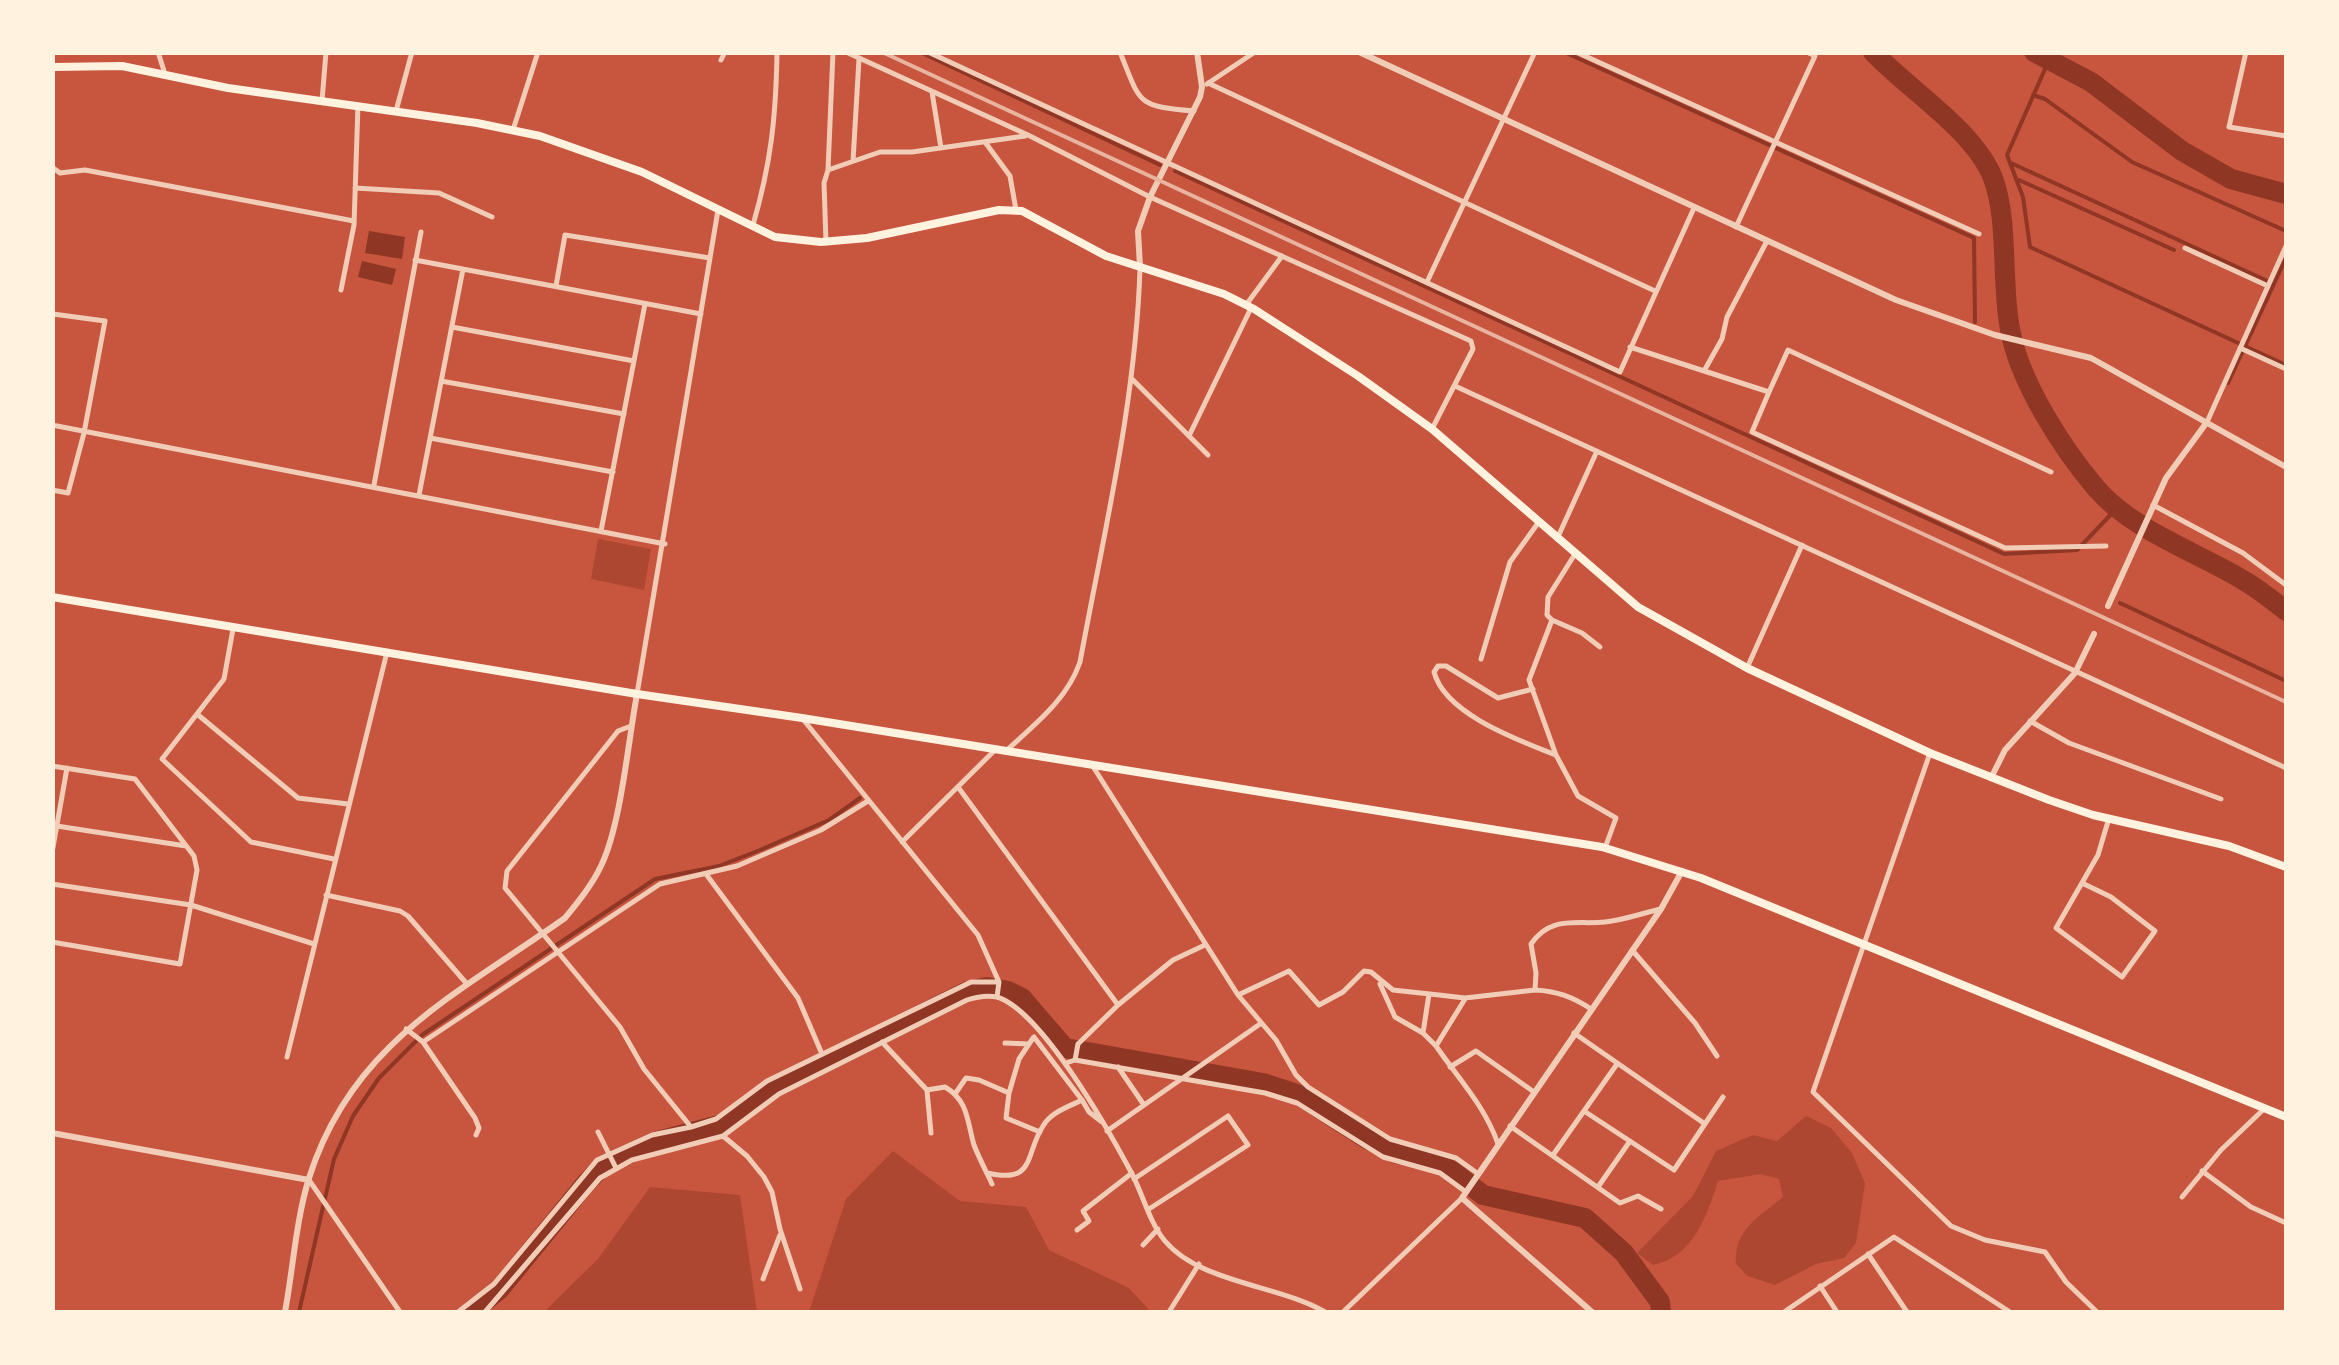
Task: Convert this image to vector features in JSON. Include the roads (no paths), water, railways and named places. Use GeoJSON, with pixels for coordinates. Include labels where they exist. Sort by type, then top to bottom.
{"type":"FeatureCollection","features":[{"type":"Feature","properties":{"kind":"main road"},"geometry":{"type":"LineString","coordinates":[[52,67],[122,66],[228,88],[540,136],[642,172],[775,237],[826,242],[867,238],[999,210],[1031,214],[1094,251],[1249,306],[1358,376],[1432,430],[1638,607],[1746,668],[1990,778],[2109,818],[2229,846],[2286,867]]}},
{"type":"Feature","properties":{"kind":"main road"},"geometry":{"type":"LineString","coordinates":[[52,597],[1604,848],[1682,871],[1867,944],[2286,1118]]}},
{"type":"Feature","properties":{"kind":"street"},"geometry":{"type":"LineString","coordinates":[[158,52],[165,74]]}},
{"type":"Feature","properties":{"kind":"street"},"geometry":{"type":"LineString","coordinates":[[322,101],[326,52]]}},
{"type":"Feature","properties":{"kind":"street"},"geometry":{"type":"LineString","coordinates":[[396,111],[412,52]]}},
{"type":"Feature","properties":{"kind":"street"},"geometry":{"type":"LineString","coordinates":[[513,130],[538,52]]}},
{"type":"Feature","properties":{"kind":"street"},"geometry":{"type":"LineString","coordinates":[[721,60],[726,52]]}},
{"type":"Feature","properties":{"kind":"street"},"geometry":{"type":"LineString","coordinates":[[752,228],[768,172],[776,123],[778,52]]}},
{"type":"Feature","properties":{"kind":"street"},"geometry":{"type":"LineString","coordinates":[[826,242],[824,183],[828,170],[833,52]]}},
{"type":"Feature","properties":{"kind":"street"},"geometry":{"type":"LineString","coordinates":[[846,52],[1028,135],[1150,197],[1471,341],[1473,349],[1432,430]]}},
{"type":"Feature","properties":{"kind":"street"},"geometry":{"type":"LineString","coordinates":[[928,52],[1620,372],[1694,208]]}},
{"type":"Feature","properties":{"kind":"street"},"geometry":{"type":"LineString","coordinates":[[1120,52],[1144,103],[1194,111]]}},
{"type":"Feature","properties":{"kind":"street"},"geometry":{"type":"LineString","coordinates":[[1198,52],[1206,85]]}},
{"type":"Feature","properties":{"kind":"street"},"geometry":{"type":"LineString","coordinates":[[902,842],[958,787],[1062,697],[1073,682],[1080,662],[1132,379],[1138,326],[1138,231],[1150,197],[1206,85],[1255,52]]}},
{"type":"Feature","properties":{"kind":"street"},"geometry":{"type":"LineString","coordinates":[[1358,52],[1896,300],[1995,336],[2091,358],[2286,467]]}},
{"type":"Feature","properties":{"kind":"street"},"geometry":{"type":"LineString","coordinates":[[1427,282],[1535,52]]}},
{"type":"Feature","properties":{"kind":"street"},"geometry":{"type":"LineString","coordinates":[[1576,52],[1980,234]]}},
{"type":"Feature","properties":{"kind":"street"},"geometry":{"type":"LineString","coordinates":[[1736,227],[1816,54],[1807,52]]}},
{"type":"Feature","properties":{"kind":"street"},"geometry":{"type":"LineString","coordinates":[[2246,52],[2228,127],[2286,136]]}},
{"type":"Feature","properties":{"kind":"street"},"geometry":{"type":"LineString","coordinates":[[853,161],[859,59]]}},
{"type":"Feature","properties":{"kind":"street"},"geometry":{"type":"LineString","coordinates":[[1206,85],[1655,291]]}},
{"type":"Feature","properties":{"kind":"street"},"geometry":{"type":"LineString","coordinates":[[932,92],[942,148]]}},
{"type":"Feature","properties":{"kind":"street"},"geometry":{"type":"LineString","coordinates":[[341,290],[354,220],[358,106]]}},
{"type":"Feature","properties":{"kind":"street"},"geometry":{"type":"LineString","coordinates":[[828,170],[880,152],[942,148],[1028,135]]}},
{"type":"Feature","properties":{"kind":"street"},"geometry":{"type":"LineString","coordinates":[[985,142],[1010,176],[1016,210]]}},
{"type":"Feature","properties":{"kind":"street"},"geometry":{"type":"LineString","coordinates":[[52,167],[60,173],[85,170],[354,220]]}},
{"type":"Feature","properties":{"kind":"street"},"geometry":{"type":"LineString","coordinates":[[356,188],[439,192],[492,218]]}},
{"type":"Feature","properties":{"kind":"street"},"geometry":{"type":"LineString","coordinates":[[285,1312],[308,1180],[340,1107],[379,1056],[406,1029],[572,909],[602,864],[611,836],[665,544],[718,210]]}},
{"type":"Feature","properties":{"kind":"street"},"geometry":{"type":"LineString","coordinates":[[373,486],[421,232]]}},
{"type":"Feature","properties":{"kind":"street"},"geometry":{"type":"LineString","coordinates":[[556,286],[566,235],[710,258]]}},
{"type":"Feature","properties":{"kind":"street"},"geometry":{"type":"LineString","coordinates":[[1704,371],[1722,339],[1727,316],[1767,241]]}},
{"type":"Feature","properties":{"kind":"street"},"geometry":{"type":"LineString","coordinates":[[2108,606],[2166,478],[2207,422],[2286,246]]}},
{"type":"Feature","properties":{"kind":"street"},"geometry":{"type":"LineString","coordinates":[[2185,248],[2268,286]]}},
{"type":"Feature","properties":{"kind":"street"},"geometry":{"type":"LineString","coordinates":[[1189,436],[1249,306],[1282,256]]}},
{"type":"Feature","properties":{"kind":"street"},"geometry":{"type":"LineString","coordinates":[[415,260],[701,314]]}},
{"type":"Feature","properties":{"kind":"street"},"geometry":{"type":"LineString","coordinates":[[419,495],[462,269]]}},
{"type":"Feature","properties":{"kind":"street"},"geometry":{"type":"LineString","coordinates":[[602,532],[645,304]]}},
{"type":"Feature","properties":{"kind":"street"},"geometry":{"type":"LineString","coordinates":[[52,318],[53,314],[105,321],[84,433],[68,493],[52,490]]}},
{"type":"Feature","properties":{"kind":"street"},"geometry":{"type":"LineString","coordinates":[[452,327],[634,361]]}},
{"type":"Feature","properties":{"kind":"street"},"geometry":{"type":"LineString","coordinates":[[1630,347],[1769,392]]}},
{"type":"Feature","properties":{"kind":"street"},"geometry":{"type":"LineString","coordinates":[[2240,348],[2286,369]]}},
{"type":"Feature","properties":{"kind":"street"},"geometry":{"type":"LineString","coordinates":[[2050,472],[1788,350],[1752,432],[2005,548],[2106,546]]}},
{"type":"Feature","properties":{"kind":"street"},"geometry":{"type":"LineString","coordinates":[[1132,379],[1208,455]]}},
{"type":"Feature","properties":{"kind":"street"},"geometry":{"type":"LineString","coordinates":[[441,381],[624,414]]}},
{"type":"Feature","properties":{"kind":"street"},"geometry":{"type":"LineString","coordinates":[[1455,386],[2286,768]]}},
{"type":"Feature","properties":{"kind":"street"},"geometry":{"type":"LineString","coordinates":[[52,425],[665,544]]}},
{"type":"Feature","properties":{"kind":"street"},"geometry":{"type":"LineString","coordinates":[[430,438],[613,472]]}},
{"type":"Feature","properties":{"kind":"street"},"geometry":{"type":"LineString","coordinates":[[1556,540],[1597,451]]}},
{"type":"Feature","properties":{"kind":"street"},"geometry":{"type":"LineString","coordinates":[[2152,508],[2244,554],[2286,585]]}},
{"type":"Feature","properties":{"kind":"street"},"geometry":{"type":"LineString","coordinates":[[1481,659],[1510,562],[1538,523]]}},
{"type":"Feature","properties":{"kind":"street"},"geometry":{"type":"LineString","coordinates":[[1746,668],[1802,545]]}},
{"type":"Feature","properties":{"kind":"street"},"geometry":{"type":"LineString","coordinates":[[1575,554],[1548,597],[1547,615],[1582,632],[1600,648]]}},
{"type":"Feature","properties":{"kind":"street"},"geometry":{"type":"LineString","coordinates":[[1552,620],[1529,680],[1556,756],[1578,796],[1616,818],[1604,848]]}},
{"type":"Feature","properties":{"kind":"street"},"geometry":{"type":"LineString","coordinates":[[234,626],[224,679],[162,758],[250,842],[335,859]]}},
{"type":"Feature","properties":{"kind":"street"},"geometry":{"type":"LineString","coordinates":[[1990,778],[2005,750],[2075,673],[2094,634]]}},
{"type":"Feature","properties":{"kind":"street"},"geometry":{"type":"LineString","coordinates":[[286,1056],[388,651]]}},
{"type":"Feature","properties":{"kind":"street"},"geometry":{"type":"LineString","coordinates":[[1533,689],[1498,698],[1446,666],[1438,666],[1434,672],[1440,686],[1457,705],[1485,724],[1556,756]]}},
{"type":"Feature","properties":{"kind":"street"},"geometry":{"type":"LineString","coordinates":[[197,714],[298,798],[348,804]]}},
{"type":"Feature","properties":{"kind":"street"},"geometry":{"type":"LineString","coordinates":[[802,718],[978,935],[999,982],[996,997]]}},
{"type":"Feature","properties":{"kind":"street"},"geometry":{"type":"LineString","coordinates":[[2030,721],[2069,743],[2221,799]]}},
{"type":"Feature","properties":{"kind":"street"},"geometry":{"type":"LineString","coordinates":[[632,726],[618,731],[504,879],[504,888],[620,1027],[644,1069],[691,1127]]}},
{"type":"Feature","properties":{"kind":"street"},"geometry":{"type":"LineString","coordinates":[[1930,753],[1813,1092],[1951,1226],[1984,1240],[2045,1252],[2066,1282],[2096,1312]]}},
{"type":"Feature","properties":{"kind":"street"},"geometry":{"type":"LineString","coordinates":[[1092,765],[1205,945],[1238,995],[1276,1040],[1296,1076],[1390,1139],[1456,1158],[1475,1176]]}},
{"type":"Feature","properties":{"kind":"street"},"geometry":{"type":"LineString","coordinates":[[52,766],[135,780],[194,856],[197,870],[180,964],[52,942]]}},
{"type":"Feature","properties":{"kind":"street"},"geometry":{"type":"LineString","coordinates":[[52,853],[67,768]]}},
{"type":"Feature","properties":{"kind":"street"},"geometry":{"type":"LineString","coordinates":[[958,787],[1118,1005]]}},
{"type":"Feature","properties":{"kind":"street"},"geometry":{"type":"LineString","coordinates":[[423,1042],[660,884],[737,866],[822,830],[868,801]]}},
{"type":"Feature","properties":{"kind":"street"},"geometry":{"type":"LineString","coordinates":[[2082,882],[2112,897],[2155,930],[2122,977],[2056,928],[2082,882],[2098,856],[2109,818]]}},
{"type":"Feature","properties":{"kind":"street"},"geometry":{"type":"LineString","coordinates":[[57,826],[186,846]]}},
{"type":"Feature","properties":{"kind":"street"},"geometry":{"type":"LineString","coordinates":[[1343,1312],[1464,1195],[1661,908],[1682,871]]}},
{"type":"Feature","properties":{"kind":"street"},"geometry":{"type":"LineString","coordinates":[[706,874],[798,998],[822,1054]]}},
{"type":"Feature","properties":{"kind":"street"},"geometry":{"type":"LineString","coordinates":[[52,884],[191,906],[314,944]]}},
{"type":"Feature","properties":{"kind":"street"},"geometry":{"type":"LineString","coordinates":[[326,894],[408,916],[467,984]]}},
{"type":"Feature","properties":{"kind":"street"},"geometry":{"type":"LineString","coordinates":[[1534,990],[1532,944],[1545,930],[1562,922],[1604,922],[1661,908]]}},
{"type":"Feature","properties":{"kind":"street"},"geometry":{"type":"LineString","coordinates":[[1074,1060],[1078,1044],[1118,1005],[1173,960],[1205,945]]}},
{"type":"Feature","properties":{"kind":"street"},"geometry":{"type":"LineString","coordinates":[[1632,950],[1695,1023],[1717,1056]]}},
{"type":"Feature","properties":{"kind":"street"},"geometry":{"type":"LineString","coordinates":[[1238,995],[1289,970],[1318,1005],[1343,992],[1364,971],[1394,990],[1465,998],[1554,991],[1592,1009]]}},
{"type":"Feature","properties":{"kind":"street"},"geometry":{"type":"LineString","coordinates":[[1376,976],[1395,1017],[1423,1033],[1436,1046],[1484,1111],[1498,1144]]}},
{"type":"Feature","properties":{"kind":"street"},"geometry":{"type":"LineString","coordinates":[[458,1312],[494,1284],[585,1172],[609,1154],[642,1139],[716,1119],[767,1081],[971,982],[999,982]]}},
{"type":"Feature","properties":{"kind":"street"},"geometry":{"type":"LineString","coordinates":[[1423,1033],[1429,994]]}},
{"type":"Feature","properties":{"kind":"street"},"geometry":{"type":"LineString","coordinates":[[485,1312],[597,1182],[616,1168],[648,1155],[724,1135],[779,1094],[966,1000],[996,997],[1012,1006],[1088,1112],[1102,1122]]}},
{"type":"Feature","properties":{"kind":"street"},"geometry":{"type":"LineString","coordinates":[[1436,1046],[1465,998]]}},
{"type":"Feature","properties":{"kind":"street"},"geometry":{"type":"LineString","coordinates":[[1107,1131],[1261,1024]]}},
{"type":"Feature","properties":{"kind":"street"},"geometry":{"type":"LineString","coordinates":[[406,1029],[423,1042],[475,1118],[479,1128],[476,1135]]}},
{"type":"Feature","properties":{"kind":"street"},"geometry":{"type":"LineString","coordinates":[[1574,1034],[1705,1124]]}},
{"type":"Feature","properties":{"kind":"street"},"geometry":{"type":"LineString","coordinates":[[1036,1035],[1019,1059],[1008,1094],[1006,1118],[1040,1132]]}},
{"type":"Feature","properties":{"kind":"street"},"geometry":{"type":"LineString","coordinates":[[1036,1035],[1066,1063],[1133,1176],[1166,1242],[1199,1264],[1325,1312]]}},
{"type":"Feature","properties":{"kind":"street"},"geometry":{"type":"LineString","coordinates":[[848,1041],[855,1056]]}},
{"type":"Feature","properties":{"kind":"street"},"geometry":{"type":"LineString","coordinates":[[882,1042],[927,1090],[931,1133]]}},
{"type":"Feature","properties":{"kind":"street"},"geometry":{"type":"LineString","coordinates":[[1005,1043],[1028,1044]]}},
{"type":"Feature","properties":{"kind":"street"},"geometry":{"type":"LineString","coordinates":[[1450,1067],[1476,1050],[1534,1092]]}},
{"type":"Feature","properties":{"kind":"street"},"geometry":{"type":"LineString","coordinates":[[1066,1063],[1074,1060],[1183,1078],[1296,1102],[1383,1158],[1440,1173],[1592,1312]]}},
{"type":"Feature","properties":{"kind":"street"},"geometry":{"type":"LineString","coordinates":[[1553,1156],[1617,1063]]}},
{"type":"Feature","properties":{"kind":"street"},"geometry":{"type":"LineString","coordinates":[[1118,1067],[1144,1105]]}},
{"type":"Feature","properties":{"kind":"street"},"geometry":{"type":"LineString","coordinates":[[955,1094],[966,1078],[1008,1094]]}},
{"type":"Feature","properties":{"kind":"street"},"geometry":{"type":"LineString","coordinates":[[927,1090],[945,1087],[955,1094],[968,1114],[973,1142],[992,1184]]}},
{"type":"Feature","properties":{"kind":"street"},"geometry":{"type":"LineString","coordinates":[[1584,1111],[1674,1170],[1723,1097]]}},
{"type":"Feature","properties":{"kind":"street"},"geometry":{"type":"LineString","coordinates":[[987,1173],[1010,1176],[1020,1172],[1029,1162],[1044,1123],[1056,1112],[1082,1100]]}},
{"type":"Feature","properties":{"kind":"street"},"geometry":{"type":"LineString","coordinates":[[2182,1197],[2264,1108]]}},
{"type":"Feature","properties":{"kind":"street"},"geometry":{"type":"LineString","coordinates":[[1078,1230],[1089,1221],[1083,1211],[1228,1116],[1248,1145],[1149,1209]]}},
{"type":"Feature","properties":{"kind":"street"},"geometry":{"type":"LineString","coordinates":[[716,1119],[724,1135],[764,1177],[772,1192],[800,1289]]}},
{"type":"Feature","properties":{"kind":"street"},"geometry":{"type":"LineString","coordinates":[[1510,1126],[1620,1202],[1638,1196],[1661,1208]]}},
{"type":"Feature","properties":{"kind":"street"},"geometry":{"type":"LineString","coordinates":[[598,1132],[616,1168]]}},
{"type":"Feature","properties":{"kind":"street"},"geometry":{"type":"LineString","coordinates":[[52,1133],[308,1180],[400,1312]]}},
{"type":"Feature","properties":{"kind":"street"},"geometry":{"type":"LineString","coordinates":[[642,1139],[648,1155]]}},
{"type":"Feature","properties":{"kind":"street"},"geometry":{"type":"LineString","coordinates":[[1598,1187],[1630,1141]]}},
{"type":"Feature","properties":{"kind":"street"},"geometry":{"type":"LineString","coordinates":[[2202,1171],[2252,1207],[2286,1224]]}},
{"type":"Feature","properties":{"kind":"street"},"geometry":{"type":"LineString","coordinates":[[585,1172],[597,1182]]}},
{"type":"Feature","properties":{"kind":"street"},"geometry":{"type":"LineString","coordinates":[[1143,1245],[1158,1228]]}},
{"type":"Feature","properties":{"kind":"street"},"geometry":{"type":"LineString","coordinates":[[762,1279],[781,1233]]}},
{"type":"Feature","properties":{"kind":"street"},"geometry":{"type":"LineString","coordinates":[[1784,1312],[1894,1237],[2010,1312]]}},
{"type":"Feature","properties":{"kind":"street"},"geometry":{"type":"LineString","coordinates":[[1868,1254],[1906,1312]]}},
{"type":"Feature","properties":{"kind":"street"},"geometry":{"type":"LineString","coordinates":[[1169,1312],[1199,1264]]}},
{"type":"Feature","properties":{"kind":"street"},"geometry":{"type":"LineString","coordinates":[[1820,1286],[1837,1312]]}},
{"type":"Feature","properties":{"kind":"waterway"},"geometry":{"type":"LineString","coordinates":[[920,52],[1160,165]]}},
{"type":"Feature","properties":{"kind":"waterway"},"geometry":{"type":"LineString","coordinates":[[1564,52],[1974,238],[1975,322]]}},
{"type":"Feature","properties":{"kind":"waterway"},"geometry":{"type":"LineString","coordinates":[[1873,52],[1956,127],[1984,160],[1993,178],[2001,213],[2007,311],[2015,349],[2032,392],[2083,472],[2128,516],[2249,583],[2286,611]]}},
{"type":"Feature","properties":{"kind":"waterway"},"geometry":{"type":"LineString","coordinates":[[2034,52],[2091,82],[2182,151],[2231,179],[2286,194]]}},
{"type":"Feature","properties":{"kind":"waterway"},"geometry":{"type":"LineString","coordinates":[[2049,60],[2007,155],[2023,197],[2030,247],[2286,365]]}},
{"type":"Feature","properties":{"kind":"waterway"},"geometry":{"type":"LineString","coordinates":[[2033,95],[2045,99],[2132,162],[2286,231]]}},
{"type":"Feature","properties":{"kind":"waterway"},"geometry":{"type":"LineString","coordinates":[[2011,163],[2274,284]]}},
{"type":"Feature","properties":{"kind":"waterway"},"geometry":{"type":"LineString","coordinates":[[1175,171],[2004,554],[2077,550],[2117,508]]}},
{"type":"Feature","properties":{"kind":"waterway"},"geometry":{"type":"LineString","coordinates":[[2019,180],[2174,250]]}},
{"type":"Feature","properties":{"kind":"waterway"},"geometry":{"type":"LineString","coordinates":[[2228,383],[2286,258]]}},
{"type":"Feature","properties":{"kind":"waterway"},"geometry":{"type":"LineString","coordinates":[[2120,603],[2286,681]]}},
{"type":"Feature","properties":{"kind":"waterway"},"geometry":{"type":"LineString","coordinates":[[299,1312],[334,1159],[353,1116],[379,1078],[422,1035],[655,879],[719,866],[760,850],[829,820],[860,798]]}},
{"type":"Feature","properties":{"kind":"waterway"},"geometry":{"type":"LineString","coordinates":[[472,1312],[500,1289],[604,1165],[654,1142],[723,1124],[772,1089],[968,991],[987,987],[1022,998],[1065,1048],[1263,1083],[1297,1094],[1397,1154],[1434,1161],[1483,1195],[1585,1218],[1624,1253],[1660,1302],[1661,1312]]}},
{"type":"Feature","properties":{"kind":"railway"},"geometry":{"type":"LineString","coordinates":[[882,52],[2286,702]]}}]}
